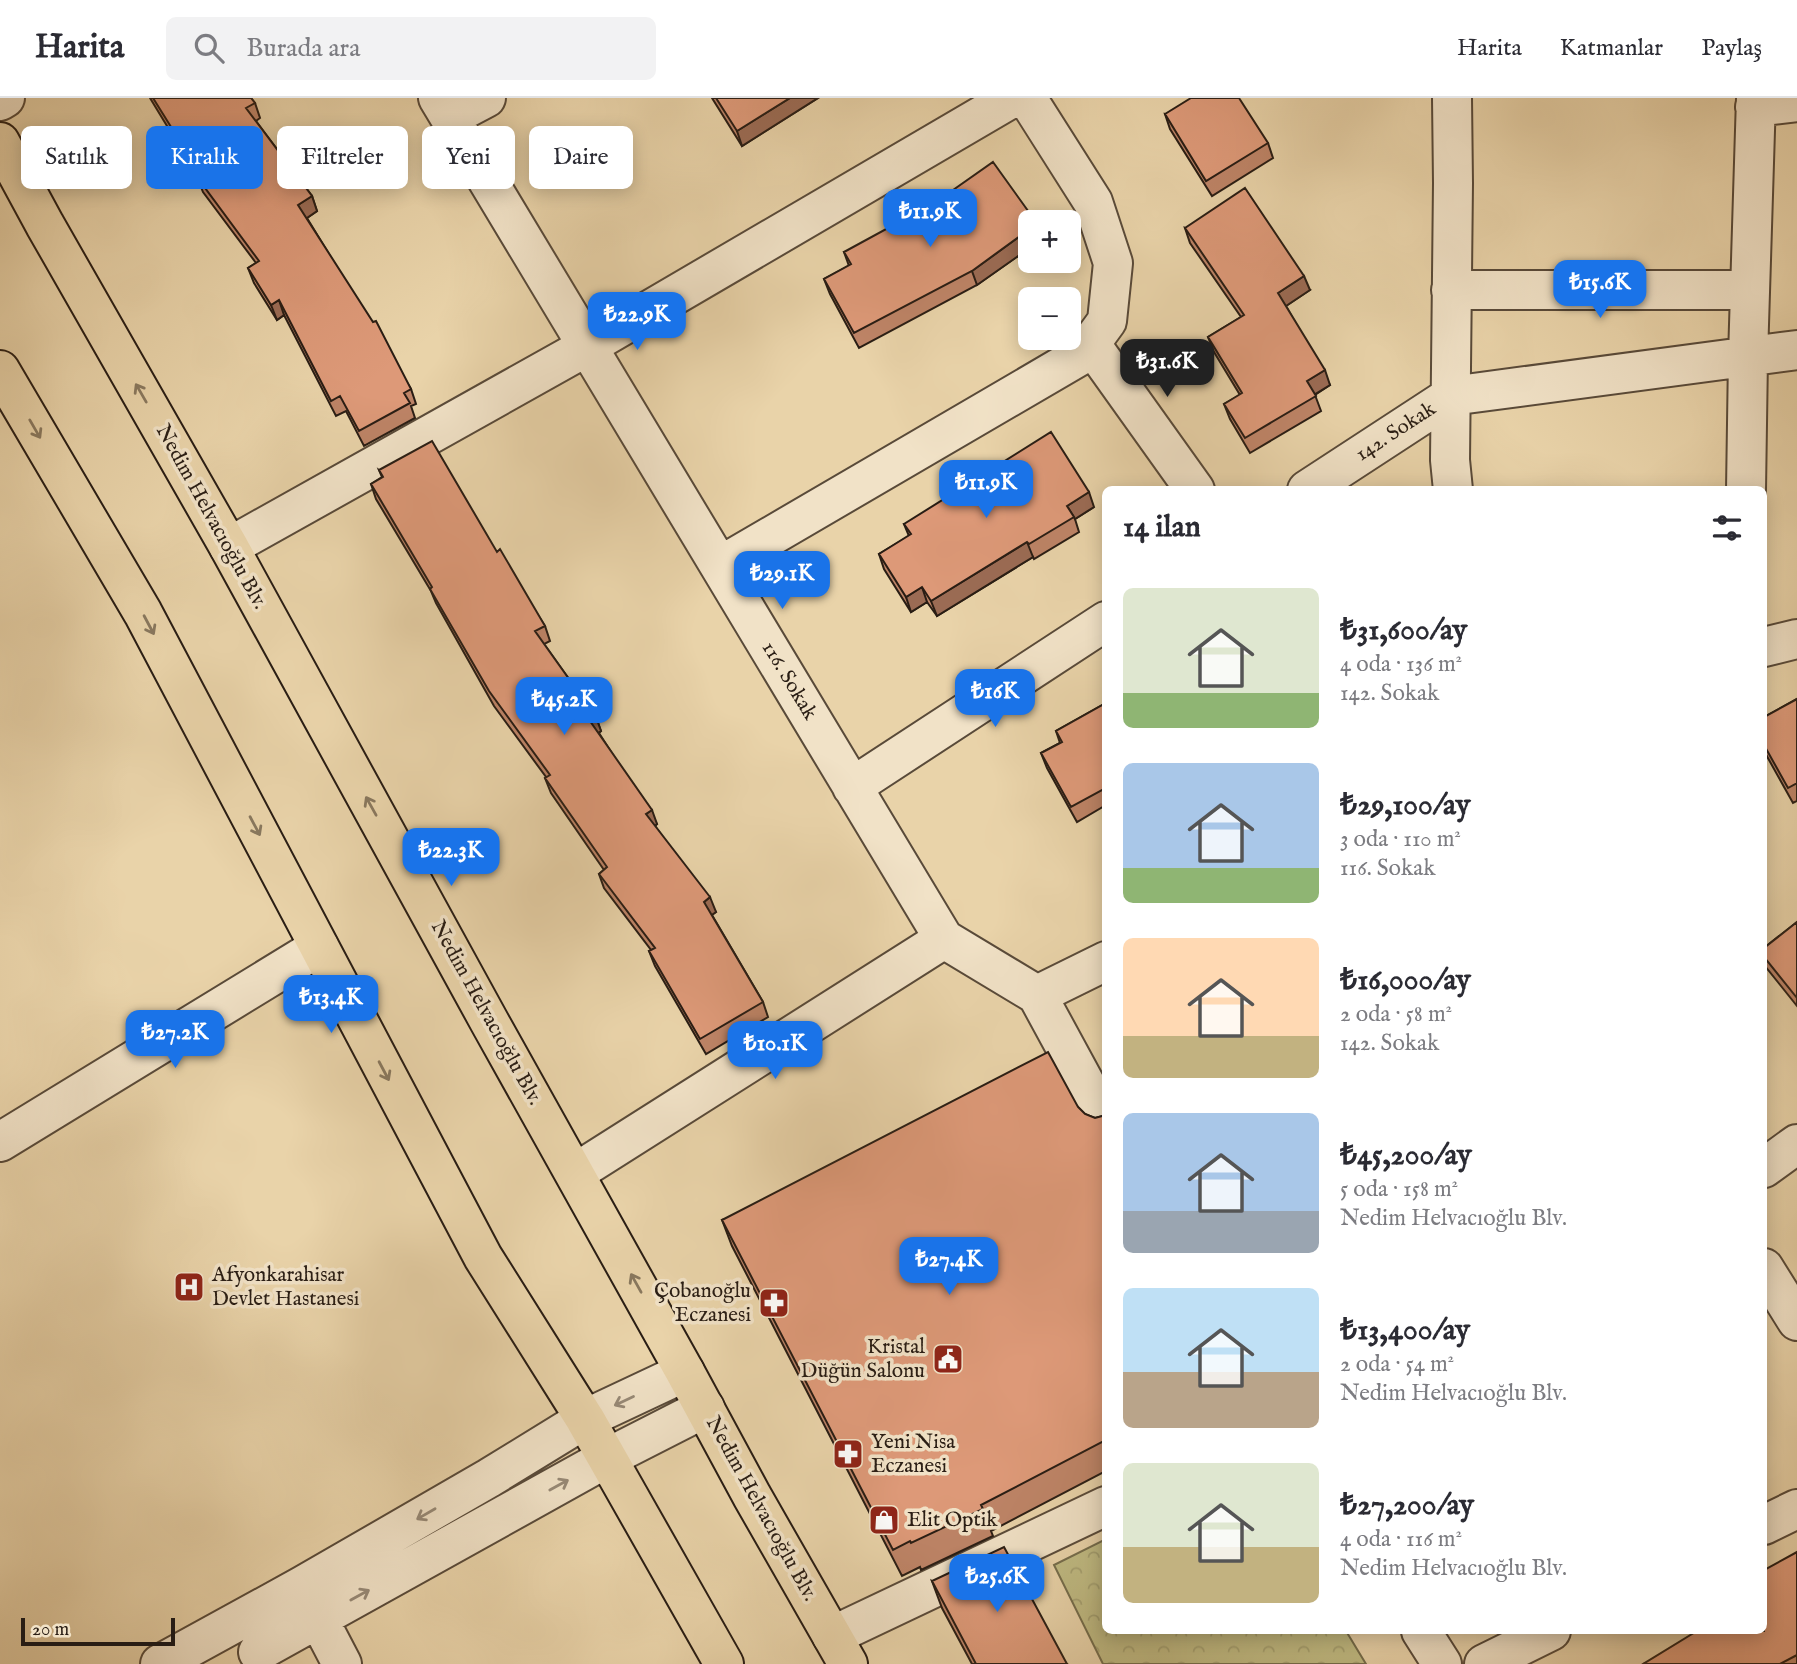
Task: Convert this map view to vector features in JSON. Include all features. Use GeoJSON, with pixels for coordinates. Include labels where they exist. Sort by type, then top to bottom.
{"type":"FeatureCollection","features":[{"type":"Feature","properties":{"kind":"main road","name":"Nedim Helvacıoğlu Blv."},"geometry":{"type":"LineString","coordinates":[[0,142],[229,547],[752,1496],[840,1650]]}},
{"type":"Feature","properties":{"kind":"main road"},"geometry":{"type":"LineString","coordinates":[[0,370],[143,613],[482,1257],[585,1419],[724,1664]]}},
{"type":"Feature","properties":{"kind":"street"},"geometry":{"type":"LineString","coordinates":[[0,101],[5,98]]}},
{"type":"Feature","properties":{"kind":"street"},"geometry":{"type":"LineString","coordinates":[[444,108],[486,98]]}},
{"type":"Feature","properties":{"kind":"street"},"geometry":{"type":"LineString","coordinates":[[229,547],[588,346],[1012,98]]}},
{"type":"Feature","properties":{"kind":"street"},"geometry":{"type":"LineString","coordinates":[[720,566],[1083,354],[1107,321],[1114,263],[1093,202],[1027,98]]}},
{"type":"Feature","properties":{"kind":"street"},"geometry":{"type":"LineString","coordinates":[[1452,98],[1452,486]]}},
{"type":"Feature","properties":{"kind":"street"},"geometry":{"type":"LineString","coordinates":[[1746,486],[1755,102],[1797,102]]}},
{"type":"Feature","properties":{"kind":"street","name":"116. Sokak"},"geometry":{"type":"LineString","coordinates":[[444,108],[944,939],[1037,995]]}},
{"type":"Feature","properties":{"kind":"street"},"geometry":{"type":"LineString","coordinates":[[1451,289],[1750,290]]}},
{"type":"Feature","properties":{"kind":"street"},"geometry":{"type":"LineString","coordinates":[[1090,343],[1192,486]]}},
{"type":"Feature","properties":{"kind":"street"},"geometry":{"type":"LineString","coordinates":[[1451,396],[1797,350]]}},
{"type":"Feature","properties":{"kind":"street","name":"142. Sokak"},"geometry":{"type":"LineString","coordinates":[[1313,486],[1451,396]]}},
{"type":"Feature","properties":{"kind":"street"},"geometry":{"type":"LineString","coordinates":[[852,787],[1102,624]]}},
{"type":"Feature","properties":{"kind":"street"},"geometry":{"type":"LineString","coordinates":[[1767,647],[1797,639]]}},
{"type":"Feature","properties":{"kind":"street"},"geometry":{"type":"LineString","coordinates":[[575,1173],[944,939]]}},
{"type":"Feature","properties":{"kind":"street"},"geometry":{"type":"LineString","coordinates":[[0,1142],[319,947]]}},
{"type":"Feature","properties":{"kind":"street"},"geometry":{"type":"LineString","coordinates":[[1102,963],[1037,995],[1102,1115]]}},
{"type":"Feature","properties":{"kind":"street"},"geometry":{"type":"LineString","coordinates":[[1767,1166],[1797,1144]]}},
{"type":"Feature","properties":{"kind":"street"},"geometry":{"type":"LineString","coordinates":[[1767,1273],[1797,1321]]}},
{"type":"Feature","properties":{"kind":"street"},"geometry":{"type":"LineString","coordinates":[[237,1620],[261,1658],[310,1602],[489,1478],[585,1419],[685,1372]]}},
{"type":"Feature","properties":{"kind":"street"},"geometry":{"type":"LineString","coordinates":[[160,1664],[237,1620],[310,1602],[705,1408]]}},
{"type":"Feature","properties":{"kind":"street"},"geometry":{"type":"LineString","coordinates":[[840,1650],[1102,1508]]}},
{"type":"Feature","properties":{"kind":"street"},"geometry":{"type":"LineString","coordinates":[[1767,1524],[1797,1509]]}},
{"type":"Feature","properties":{"kind":"street"},"geometry":{"type":"LineString","coordinates":[[310,1602],[342,1664]]}},
{"type":"Feature","properties":{"kind":"street"},"geometry":{"type":"LineString","coordinates":[[1423,1634],[1442,1664]]}},
{"type":"Feature","properties":{"kind":"street"},"geometry":{"type":"LineString","coordinates":[[1484,1664],[1545,1634]]}},
{"type":"Feature","properties":{"kind":"green space"},"geometry":{"type":"Polygon","coordinates":[[[1102,1541],[1102,1634],[1348,1634],[1366,1664],[1103,1664],[1054,1565],[1102,1541]]]}},
{"type":"Feature","properties":{"kind":"building"},"geometry":{"type":"Polygon","coordinates":[[[153,98],[251,98],[255,103],[246,108],[260,126],[170,126],[153,98]]]}},
{"type":"Feature","properties":{"kind":"building"},"geometry":{"type":"Polygon","coordinates":[[[716,98],[790,98],[737,131],[716,98]]]}},
{"type":"Feature","properties":{"kind":"building"},"geometry":{"type":"Polygon","coordinates":[[[1191,98],[1239,98],[1268,143],[1206,181],[1165,114],[1191,98]]]}},
{"type":"Feature","properties":{"kind":"building"},"geometry":{"type":"Polygon","coordinates":[[[263,131],[277,149],[277,189],[307,189],[312,196],[298,205],[373,322],[376,321],[411,389],[404,393],[410,403],[359,431],[340,396],[331,401],[279,300],[271,305],[248,268],[259,261],[206,189],[263,189],[263,131]]]}},
{"type":"Feature","properties":{"kind":"building"},"geometry":{"type":"Polygon","coordinates":[[[993,162],[1027,210],[1018,210],[1018,237],[972,271],[854,333],[824,279],[851,264],[844,252],[936,202],[993,162]]]}},
{"type":"Feature","properties":{"kind":"building"},"geometry":{"type":"Polygon","coordinates":[[[1245,188],[1304,276],[1278,293],[1325,370],[1307,381],[1316,396],[1245,438],[1224,404],[1242,393],[1208,337],[1244,315],[1185,228],[1245,188]]]}},
{"type":"Feature","properties":{"kind":"building"},"geometry":{"type":"Polygon","coordinates":[[[1051,432],[1089,492],[1067,506],[1074,517],[1029,544],[1027,542],[931,601],[922,587],[906,597],[879,554],[911,534],[904,524],[1051,432]]]}},
{"type":"Feature","properties":{"kind":"building"},"geometry":{"type":"Polygon","coordinates":[[[432,441],[497,552],[500,549],[545,626],[535,631],[596,717],[590,721],[652,810],[646,814],[710,897],[704,902],[763,1002],[700,1039],[649,951],[655,948],[599,874],[607,867],[545,778],[550,775],[489,691],[371,484],[383,477],[379,470],[432,441]]]}},
{"type":"Feature","properties":{"kind":"building"},"geometry":{"type":"Polygon","coordinates":[[[1797,699],[1797,783],[1788,788],[1767,750],[1767,715],[1797,699]]]}},
{"type":"Feature","properties":{"kind":"building"},"geometry":{"type":"Polygon","coordinates":[[[1102,705],[1102,790],[1071,807],[1041,753],[1062,742],[1056,731],[1102,705]]]}},
{"type":"Feature","properties":{"kind":"building"},"geometry":{"type":"Polygon","coordinates":[[[1797,922],[1797,998],[1767,961],[1767,946],[1797,922]]]}},
{"type":"Feature","properties":{"kind":"building","name":"Kristal Düğün Salonu"},"geometry":{"type":"Polygon","coordinates":[[[1048,1052],[1078,1107],[1095,1118],[1102,1116],[1102,1442],[981,1505],[983,1509],[893,1550],[722,1220],[1048,1052]]]}},
{"type":"Feature","properties":{"kind":"building"},"geometry":{"type":"Polygon","coordinates":[[[1004,1547],[1067,1664],[976,1664],[932,1581],[1004,1547]]]}},
{"type":"Feature","properties":{"kind":"building"},"geometry":{"type":"Polygon","coordinates":[[[1797,1552],[1797,1655],[1780,1664],[1643,1664],[1692,1634],[1767,1634],[1767,1568],[1797,1552]]]}},
{"type":"Feature","properties":{"kind":"place","name":"Afyonkarahisar Devlet Hastanesi"},"geometry":{"type":"Point","coordinates":[189,1287]}},
{"type":"Feature","properties":{"kind":"place","name":"Çobanoğlu Eczanesi"},"geometry":{"type":"Point","coordinates":[774,1303]}},
{"type":"Feature","properties":{"kind":"place","name":"Kristal Düğün Salonu"},"geometry":{"type":"Point","coordinates":[948,1359]}},
{"type":"Feature","properties":{"kind":"place","name":"Yeni Nisa Eczanesi"},"geometry":{"type":"Point","coordinates":[848,1454]}},
{"type":"Feature","properties":{"kind":"place","name":"Elit Optik"},"geometry":{"type":"Point","coordinates":[884,1520]}}]}
